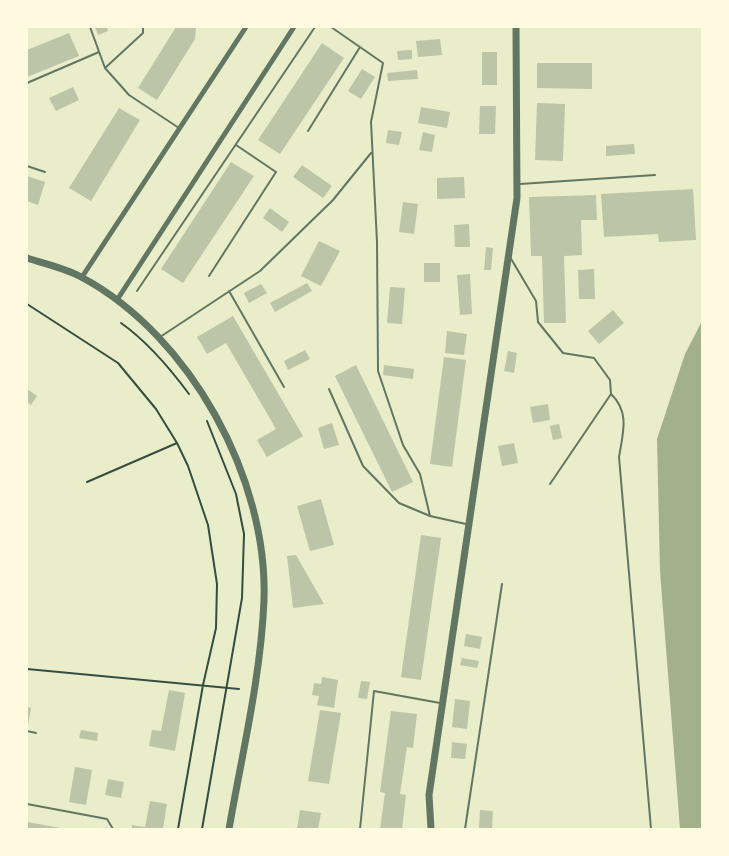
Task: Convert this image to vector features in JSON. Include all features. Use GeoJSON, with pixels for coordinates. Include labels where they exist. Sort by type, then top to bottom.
{"type":"FeatureCollection","features":[{"type":"Feature","properties":{"kind":"street"},"geometry":{"type":"LineString","coordinates":[[82,277],[246,27]]}},
{"type":"Feature","properties":{"kind":"street"},"geometry":{"type":"LineString","coordinates":[[117,300],[294,27]]}},
{"type":"Feature","properties":{"kind":"street"},"geometry":{"type":"LineString","coordinates":[[431,829],[429,795],[509,255],[517,184],[516,27]]}},
{"type":"Feature","properties":{"kind":"street"},"geometry":{"type":"LineString","coordinates":[[27,258],[82,277],[117,300],[160,337],[197,386],[233,450],[250,496],[261,557],[264,600],[253,694],[230,829]]}},
{"type":"Feature","properties":{"kind":"lane"},"geometry":{"type":"LineString","coordinates":[[90,27],[105,68],[129,95],[179,128]]}},
{"type":"Feature","properties":{"kind":"lane"},"geometry":{"type":"LineString","coordinates":[[105,68],[143,33],[143,27]]}},
{"type":"Feature","properties":{"kind":"lane"},"geometry":{"type":"LineString","coordinates":[[137,291],[315,27]]}},
{"type":"Feature","properties":{"kind":"lane"},"geometry":{"type":"LineString","coordinates":[[331,27],[383,63],[371,122],[377,242],[378,371],[403,445],[420,474],[430,516]]}},
{"type":"Feature","properties":{"kind":"lane"},"geometry":{"type":"LineString","coordinates":[[308,131],[360,47]]}},
{"type":"Feature","properties":{"kind":"lane"},"geometry":{"type":"LineString","coordinates":[[27,83],[99,52]]}},
{"type":"Feature","properties":{"kind":"lane"},"geometry":{"type":"LineString","coordinates":[[209,276],[276,172],[236,145]]}},
{"type":"Feature","properties":{"kind":"lane"},"geometry":{"type":"LineString","coordinates":[[160,337],[260,271],[325,207],[372,151]]}},
{"type":"Feature","properties":{"kind":"lane"},"geometry":{"type":"LineString","coordinates":[[27,166],[45,172]]}},
{"type":"Feature","properties":{"kind":"lane"},"geometry":{"type":"LineString","coordinates":[[517,184],[655,175]]}},
{"type":"Feature","properties":{"kind":"lane"},"geometry":{"type":"LineString","coordinates":[[509,255],[536,300],[538,322],[563,353],[594,358],[610,380],[611,394],[550,484]]}},
{"type":"Feature","properties":{"kind":"lane"},"geometry":{"type":"LineString","coordinates":[[229,291],[284,387]]}},
{"type":"Feature","properties":{"kind":"lane"},"geometry":{"type":"LineString","coordinates":[[329,389],[363,466],[399,503],[430,516],[469,525]]}},
{"type":"Feature","properties":{"kind":"lane"},"geometry":{"type":"LineString","coordinates":[[611,394],[620,403],[625,420],[619,457],[651,829]]}},
{"type":"Feature","properties":{"kind":"lane"},"geometry":{"type":"LineString","coordinates":[[465,829],[502,584]]}},
{"type":"Feature","properties":{"kind":"lane"},"geometry":{"type":"LineString","coordinates":[[360,829],[374,691],[443,703]]}},
{"type":"Feature","properties":{"kind":"lane"},"geometry":{"type":"LineString","coordinates":[[27,731],[36,733]]}},
{"type":"Feature","properties":{"kind":"lane"},"geometry":{"type":"LineString","coordinates":[[27,804],[107,819],[113,829]]}},
{"type":"Feature","properties":{"kind":"path"},"geometry":{"type":"LineString","coordinates":[[27,304],[118,363],[156,409],[177,443],[208,525],[217,584],[216,628],[203,686],[178,829]]}},
{"type":"Feature","properties":{"kind":"path"},"geometry":{"type":"LineString","coordinates":[[121,323],[137,334],[170,368],[189,394]]}},
{"type":"Feature","properties":{"kind":"path"},"geometry":{"type":"LineString","coordinates":[[202,829],[242,598],[244,534],[236,494],[203,412]]}},
{"type":"Feature","properties":{"kind":"path"},"geometry":{"type":"LineString","coordinates":[[87,482],[177,443]]}},
{"type":"Feature","properties":{"kind":"path"},"geometry":{"type":"LineString","coordinates":[[27,669],[239,689]]}},
{"type":"Feature","properties":{"kind":"shaded area"},"geometry":{"type":"Polygon","coordinates":[[[702,321],[702,829],[680,829],[660,571],[657,439],[685,354],[702,321]]]}},
{"type":"Feature","properties":{"kind":"building"},"geometry":{"type":"Polygon","coordinates":[[[95,27],[107,27],[108,31],[98,35],[95,27]]]}},
{"type":"Feature","properties":{"kind":"building"},"geometry":{"type":"Polygon","coordinates":[[[176,27],[196,27],[195,39],[157,100],[138,88],[176,27]]]}},
{"type":"Feature","properties":{"kind":"building"},"geometry":{"type":"Polygon","coordinates":[[[69,33],[79,56],[27,77],[27,50],[69,33]]]}},
{"type":"Feature","properties":{"kind":"building"},"geometry":{"type":"Polygon","coordinates":[[[440,39],[442,55],[418,57],[416,41],[440,39]]]}},
{"type":"Feature","properties":{"kind":"building"},"geometry":{"type":"Polygon","coordinates":[[[322,43],[344,58],[280,154],[258,140],[322,43]]]}},
{"type":"Feature","properties":{"kind":"building"},"geometry":{"type":"Polygon","coordinates":[[[412,50],[412,59],[398,60],[397,51],[412,50]]]}},
{"type":"Feature","properties":{"kind":"building"},"geometry":{"type":"Polygon","coordinates":[[[482,52],[497,52],[497,85],[482,85],[482,52]]]}},
{"type":"Feature","properties":{"kind":"building"},"geometry":{"type":"Polygon","coordinates":[[[537,63],[592,63],[592,89],[537,88],[537,63]]]}},
{"type":"Feature","properties":{"kind":"building"},"geometry":{"type":"Polygon","coordinates":[[[362,69],[375,77],[361,99],[348,91],[362,69]]]}},
{"type":"Feature","properties":{"kind":"building"},"geometry":{"type":"Polygon","coordinates":[[[417,70],[418,79],[388,81],[387,73],[417,70]]]}},
{"type":"Feature","properties":{"kind":"building"},"geometry":{"type":"Polygon","coordinates":[[[73,87],[79,100],[56,111],[49,98],[73,87]]]}},
{"type":"Feature","properties":{"kind":"building"},"geometry":{"type":"Polygon","coordinates":[[[537,103],[565,104],[563,161],[535,160],[537,103]]]}},
{"type":"Feature","properties":{"kind":"building"},"geometry":{"type":"Polygon","coordinates":[[[480,106],[496,106],[495,134],[479,134],[480,106]]]}},
{"type":"Feature","properties":{"kind":"building"},"geometry":{"type":"Polygon","coordinates":[[[421,107],[450,112],[447,128],[418,123],[421,107]]]}},
{"type":"Feature","properties":{"kind":"building"},"geometry":{"type":"Polygon","coordinates":[[[119,108],[140,120],[91,201],[69,188],[119,108]]]}},
{"type":"Feature","properties":{"kind":"building"},"geometry":{"type":"Polygon","coordinates":[[[388,130],[402,132],[399,145],[386,143],[388,130]]]}},
{"type":"Feature","properties":{"kind":"building"},"geometry":{"type":"Polygon","coordinates":[[[423,132],[435,135],[432,152],[419,150],[423,132]]]}},
{"type":"Feature","properties":{"kind":"building"},"geometry":{"type":"Polygon","coordinates":[[[634,144],[635,154],[606,156],[606,146],[634,144]]]}},
{"type":"Feature","properties":{"kind":"building"},"geometry":{"type":"Polygon","coordinates":[[[231,162],[254,176],[183,283],[161,269],[231,162]]]}},
{"type":"Feature","properties":{"kind":"building"},"geometry":{"type":"Polygon","coordinates":[[[302,165],[332,186],[323,198],[293,177],[302,165]]]}},
{"type":"Feature","properties":{"kind":"building"},"geometry":{"type":"Polygon","coordinates":[[[27,176],[45,182],[38,205],[27,201],[27,176]]]}},
{"type":"Feature","properties":{"kind":"building"},"geometry":{"type":"Polygon","coordinates":[[[464,177],[465,198],[437,199],[437,178],[464,177]]]}},
{"type":"Feature","properties":{"kind":"building"},"geometry":{"type":"Polygon","coordinates":[[[693,189],[696,240],[659,242],[658,234],[604,237],[601,194],[693,189]]]}},
{"type":"Feature","properties":{"kind":"building"},"geometry":{"type":"Polygon","coordinates":[[[596,195],[597,220],[581,220],[582,255],[564,256],[566,323],[544,323],[542,256],[531,256],[529,197],[596,195]]]}},
{"type":"Feature","properties":{"kind":"building"},"geometry":{"type":"Polygon","coordinates":[[[403,202],[418,204],[414,234],[399,232],[403,202]]]}},
{"type":"Feature","properties":{"kind":"building"},"geometry":{"type":"Polygon","coordinates":[[[270,208],[289,222],[282,232],[263,218],[270,208]]]}},
{"type":"Feature","properties":{"kind":"building"},"geometry":{"type":"Polygon","coordinates":[[[469,224],[470,247],[455,247],[454,225],[469,224]]]}},
{"type":"Feature","properties":{"kind":"building"},"geometry":{"type":"Polygon","coordinates":[[[319,241],[340,251],[321,286],[301,276],[319,241]]]}},
{"type":"Feature","properties":{"kind":"building"},"geometry":{"type":"Polygon","coordinates":[[[486,247],[493,248],[491,270],[484,270],[486,247]]]}},
{"type":"Feature","properties":{"kind":"building"},"geometry":{"type":"Polygon","coordinates":[[[424,263],[440,263],[440,282],[424,282],[424,263]]]}},
{"type":"Feature","properties":{"kind":"building"},"geometry":{"type":"Polygon","coordinates":[[[594,269],[595,299],[579,299],[578,270],[594,269]]]}},
{"type":"Feature","properties":{"kind":"building"},"geometry":{"type":"Polygon","coordinates":[[[470,274],[472,314],[460,315],[457,275],[470,274]]]}},
{"type":"Feature","properties":{"kind":"building"},"geometry":{"type":"Polygon","coordinates":[[[307,283],[312,291],[275,312],[270,303],[307,283]]]}},
{"type":"Feature","properties":{"kind":"building"},"geometry":{"type":"Polygon","coordinates":[[[261,284],[267,293],[249,303],[244,293],[261,284]]]}},
{"type":"Feature","properties":{"kind":"building"},"geometry":{"type":"Polygon","coordinates":[[[390,287],[405,288],[402,324],[387,323],[390,287]]]}},
{"type":"Feature","properties":{"kind":"building"},"geometry":{"type":"Polygon","coordinates":[[[613,310],[624,323],[599,344],[588,331],[613,310]]]}},
{"type":"Feature","properties":{"kind":"building"},"geometry":{"type":"Polygon","coordinates":[[[233,316],[303,436],[267,457],[257,440],[276,429],[226,343],[207,354],[197,337],[233,316]]]}},
{"type":"Feature","properties":{"kind":"building"},"geometry":{"type":"Polygon","coordinates":[[[447,331],[467,334],[464,355],[445,353],[447,331]]]}},
{"type":"Feature","properties":{"kind":"building"},"geometry":{"type":"Polygon","coordinates":[[[305,350],[310,359],[288,370],[284,361],[305,350]]]}},
{"type":"Feature","properties":{"kind":"building"},"geometry":{"type":"Polygon","coordinates":[[[508,351],[517,353],[514,373],[504,371],[508,351]]]}},
{"type":"Feature","properties":{"kind":"building"},"geometry":{"type":"Polygon","coordinates":[[[444,357],[466,360],[452,467],[430,464],[444,357]]]}},
{"type":"Feature","properties":{"kind":"building"},"geometry":{"type":"Polygon","coordinates":[[[356,365],[413,482],[392,492],[335,376],[356,365]]]}},
{"type":"Feature","properties":{"kind":"building"},"geometry":{"type":"Polygon","coordinates":[[[384,365],[414,369],[413,379],[383,375],[384,365]]]}},
{"type":"Feature","properties":{"kind":"building"},"geometry":{"type":"Polygon","coordinates":[[[27,389],[37,396],[31,405],[27,402],[27,389]]]}},
{"type":"Feature","properties":{"kind":"building"},"geometry":{"type":"Polygon","coordinates":[[[548,404],[550,420],[533,423],[530,407],[548,404]]]}},
{"type":"Feature","properties":{"kind":"building"},"geometry":{"type":"Polygon","coordinates":[[[332,423],[339,445],[324,449],[318,428],[332,423]]]}},
{"type":"Feature","properties":{"kind":"building"},"geometry":{"type":"Polygon","coordinates":[[[559,424],[562,438],[553,440],[550,426],[559,424]]]}},
{"type":"Feature","properties":{"kind":"building"},"geometry":{"type":"Polygon","coordinates":[[[514,443],[518,463],[502,466],[498,446],[514,443]]]}},
{"type":"Feature","properties":{"kind":"building"},"geometry":{"type":"Polygon","coordinates":[[[321,499],[334,545],[310,551],[297,506],[321,499]]]}},
{"type":"Feature","properties":{"kind":"building"},"geometry":{"type":"Polygon","coordinates":[[[421,535],[441,538],[421,680],[401,677],[421,535]]]}},
{"type":"Feature","properties":{"kind":"building"},"geometry":{"type":"Polygon","coordinates":[[[296,555],[324,604],[293,608],[287,556],[296,555]]]}},
{"type":"Feature","properties":{"kind":"building"},"geometry":{"type":"Polygon","coordinates":[[[466,634],[482,637],[480,649],[464,646],[466,634]]]}},
{"type":"Feature","properties":{"kind":"building"},"geometry":{"type":"Polygon","coordinates":[[[462,658],[479,661],[477,668],[460,665],[462,658]]]}},
{"type":"Feature","properties":{"kind":"building"},"geometry":{"type":"Polygon","coordinates":[[[322,677],[338,680],[334,708],[317,705],[319,696],[312,695],[314,683],[321,684],[322,677]]]}},
{"type":"Feature","properties":{"kind":"building"},"geometry":{"type":"Polygon","coordinates":[[[361,681],[370,682],[367,699],[358,698],[361,681]]]}},
{"type":"Feature","properties":{"kind":"building"},"geometry":{"type":"Polygon","coordinates":[[[169,690],[185,693],[175,751],[149,746],[152,730],[161,731],[169,690]]]}},
{"type":"Feature","properties":{"kind":"building"},"geometry":{"type":"Polygon","coordinates":[[[455,699],[470,701],[467,729],[452,727],[455,699]]]}},
{"type":"Feature","properties":{"kind":"building"},"geometry":{"type":"Polygon","coordinates":[[[27,707],[31,708],[28,725],[27,725],[27,707]]]}},
{"type":"Feature","properties":{"kind":"building"},"geometry":{"type":"Polygon","coordinates":[[[320,710],[341,713],[329,784],[308,781],[320,710]]]}},
{"type":"Feature","properties":{"kind":"building"},"geometry":{"type":"Polygon","coordinates":[[[391,711],[417,714],[413,748],[407,747],[400,794],[406,795],[402,829],[380,829],[385,793],[380,792],[391,711]]]}},
{"type":"Feature","properties":{"kind":"building"},"geometry":{"type":"Polygon","coordinates":[[[81,730],[98,733],[97,741],[79,738],[81,730]]]}},
{"type":"Feature","properties":{"kind":"building"},"geometry":{"type":"Polygon","coordinates":[[[452,742],[467,744],[465,759],[451,758],[452,742]]]}},
{"type":"Feature","properties":{"kind":"building"},"geometry":{"type":"Polygon","coordinates":[[[75,767],[92,770],[86,805],[69,802],[75,767]]]}},
{"type":"Feature","properties":{"kind":"building"},"geometry":{"type":"Polygon","coordinates":[[[108,779],[124,782],[121,798],[105,795],[108,779]]]}},
{"type":"Feature","properties":{"kind":"building"},"geometry":{"type":"Polygon","coordinates":[[[150,801],[167,804],[163,829],[132,829],[132,825],[145,827],[150,801]]]}},
{"type":"Feature","properties":{"kind":"building"},"geometry":{"type":"Polygon","coordinates":[[[300,810],[321,813],[318,829],[297,829],[300,810]]]}},
{"type":"Feature","properties":{"kind":"building"},"geometry":{"type":"Polygon","coordinates":[[[480,810],[493,811],[492,829],[479,829],[480,810]]]}},
{"type":"Feature","properties":{"kind":"building"},"geometry":{"type":"Polygon","coordinates":[[[27,822],[61,828],[61,829],[27,829],[27,822]]]}}]}
